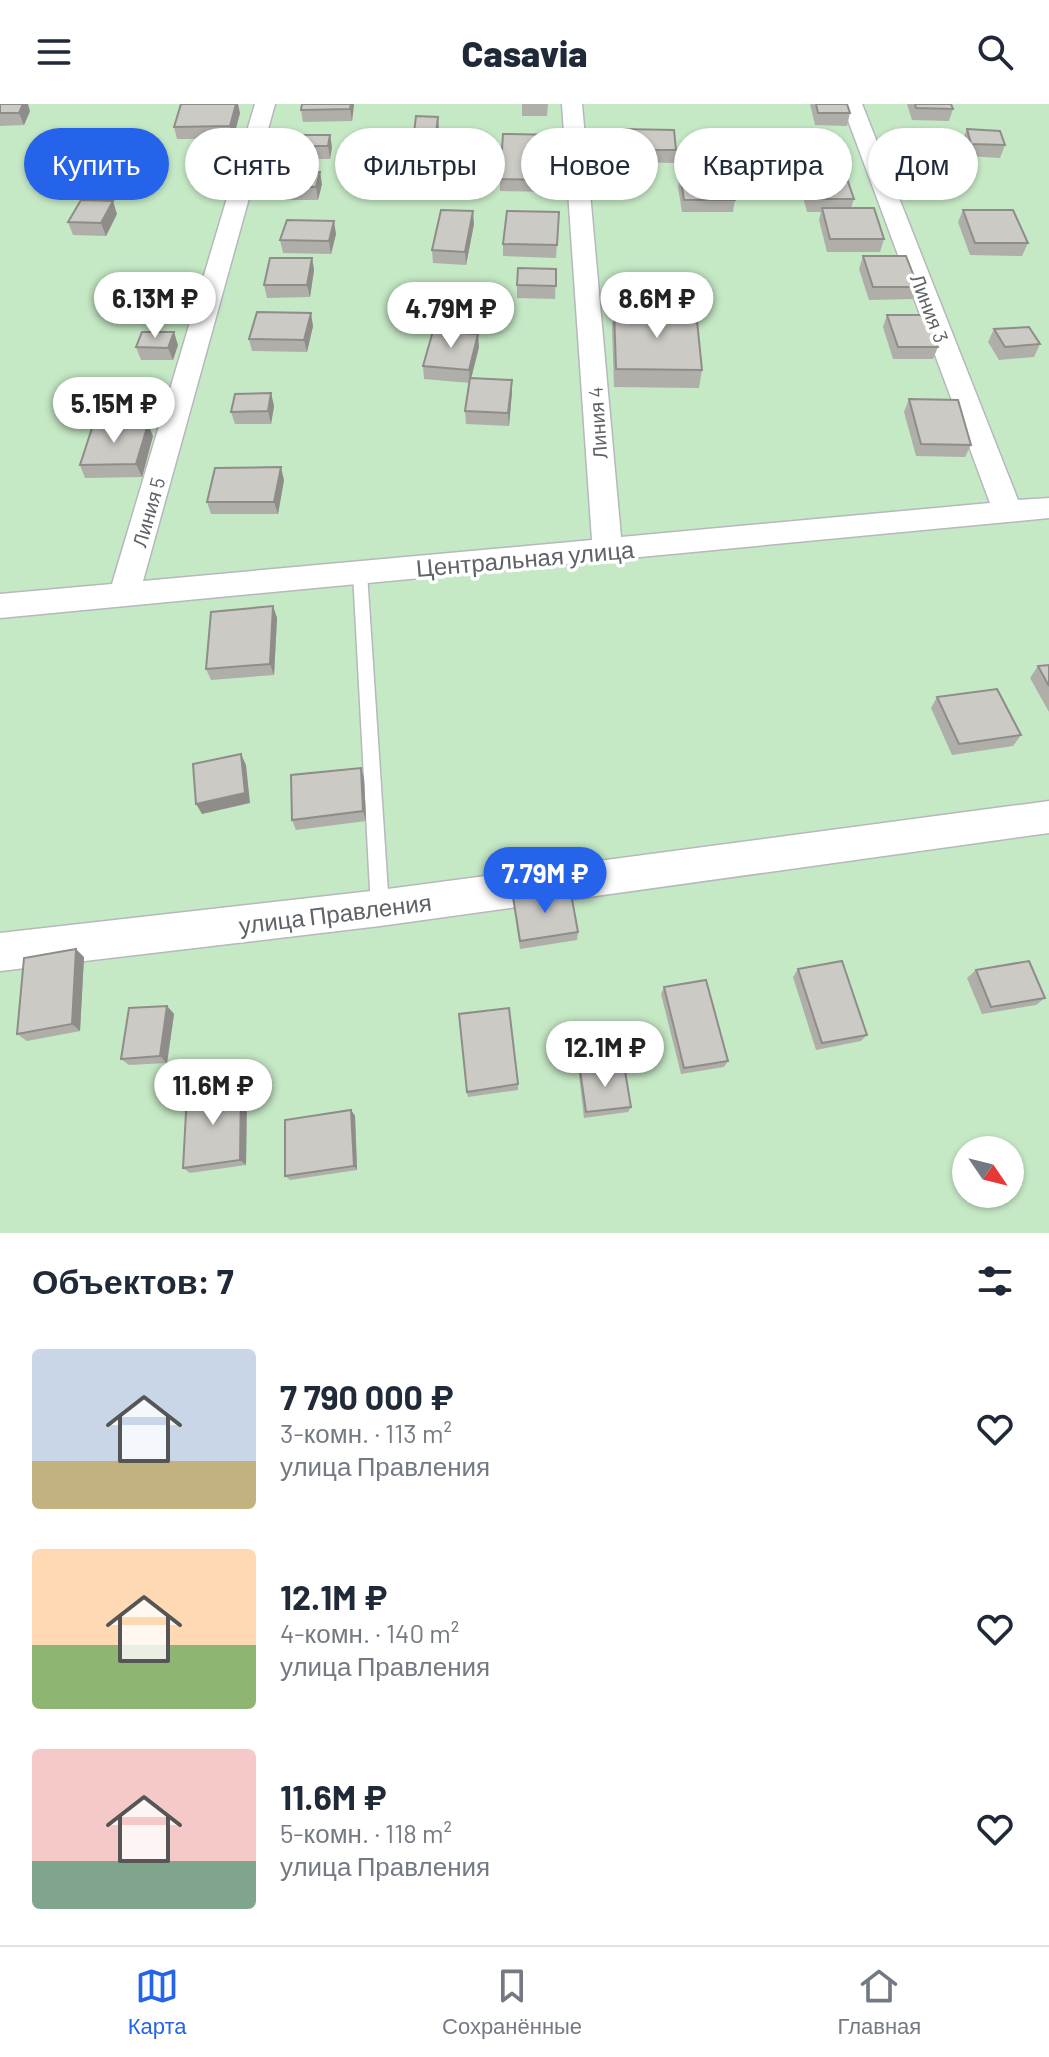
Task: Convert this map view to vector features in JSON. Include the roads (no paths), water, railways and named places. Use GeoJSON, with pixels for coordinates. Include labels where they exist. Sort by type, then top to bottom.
{"type":"FeatureCollection","features":[{"type":"Feature","properties":{"kind":"street","name":"Линия 5"},"geometry":{"type":"LineString","coordinates":[[123,597],[265,104]]}},
{"type":"Feature","properties":{"kind":"street","name":"Линия 4"},"geometry":{"type":"LineString","coordinates":[[572,104],[607,550]]}},
{"type":"Feature","properties":{"kind":"street","name":"Линия 3"},"geometry":{"type":"LineString","coordinates":[[852,104],[1008,512]]}},
{"type":"Feature","properties":{"kind":"street","name":"Центральная улица"},"geometry":{"type":"LineString","coordinates":[[0,606],[123,597],[1049,508]]}},
{"type":"Feature","properties":{"kind":"street","name":"улица Правления"},"geometry":{"type":"LineString","coordinates":[[0,952],[380,908],[1049,817]]}},
{"type":"Feature","properties":{"kind":"lane"},"geometry":{"type":"LineString","coordinates":[[360,573],[380,908]]}}]}
